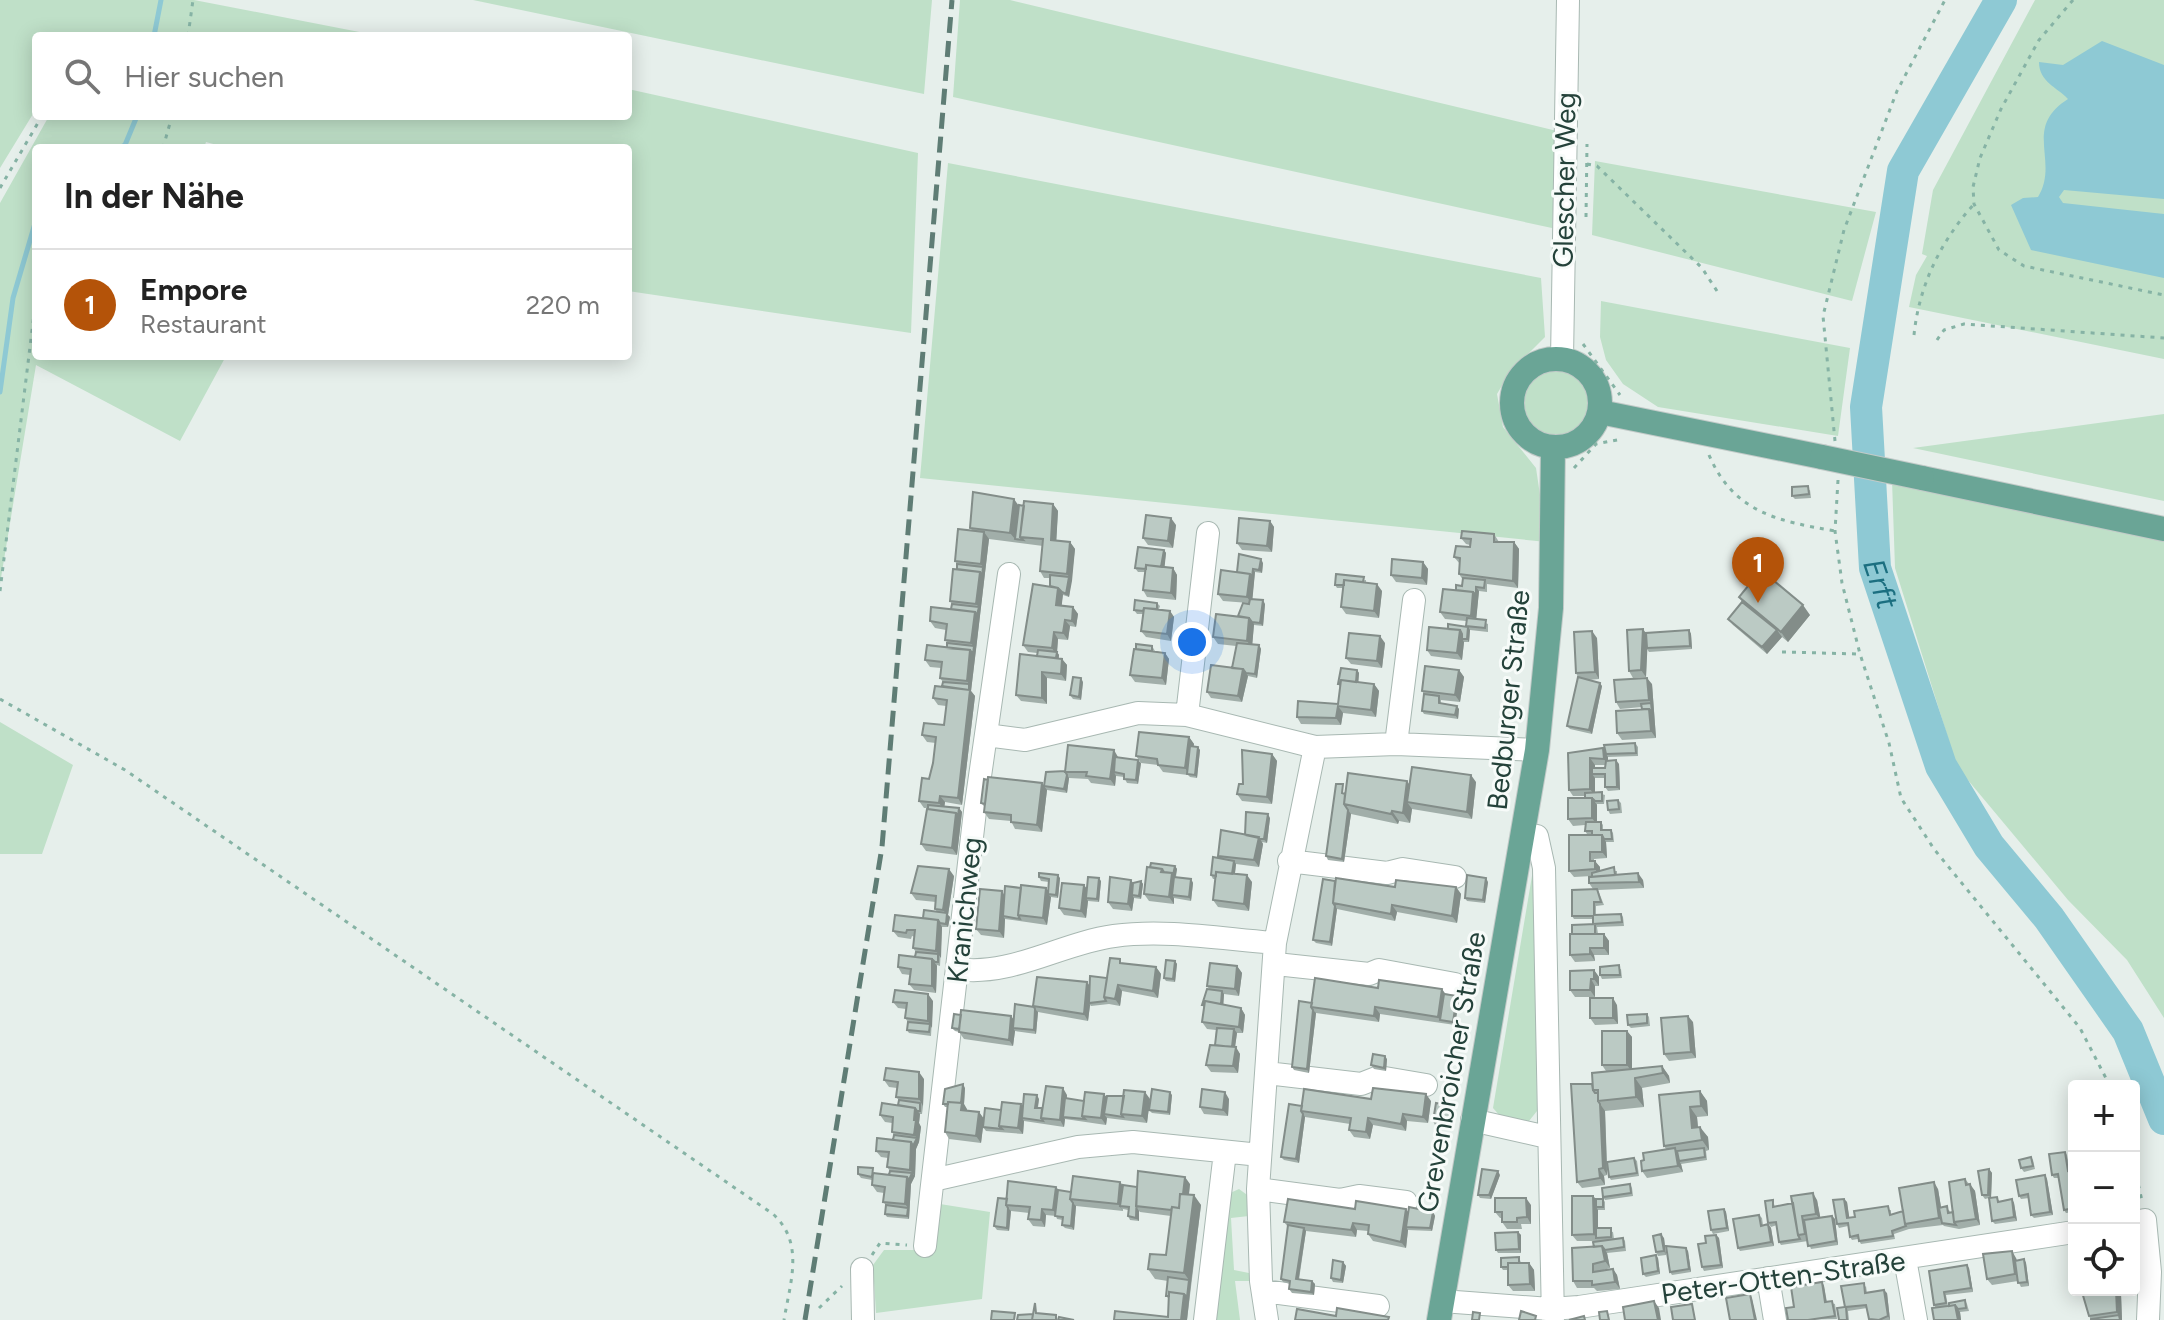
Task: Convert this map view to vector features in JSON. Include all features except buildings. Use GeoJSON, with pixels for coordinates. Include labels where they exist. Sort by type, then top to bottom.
{"type":"FeatureCollection","features":[{"type":"Feature","properties":{"kind":"main road"},"geometry":{"type":"LineString","coordinates":[[1611,423],[1589,374],[1578,364],[1562,359],[1549,359],[1526,371],[1512,399],[1520,428],[1529,438],[1553,447],[1566,446],[1611,423],[1832,459],[2164,529]]}},
{"type":"Feature","properties":{"kind":"main road","name":"Bedburger Straße"},"geometry":{"type":"LineString","coordinates":[[1524,835],[1537,750],[1551,608],[1553,447]]}},
{"type":"Feature","properties":{"kind":"main road","name":"Grevenbroicher Straße"},"geometry":{"type":"LineString","coordinates":[[1441,1311],[1524,835]]}},
{"type":"Feature","properties":{"kind":"street","name":"Glescher Weg"},"geometry":{"type":"LineString","coordinates":[[1562,359],[1562,198],[1568,0]]}},
{"type":"Feature","properties":{"kind":"street"},"geometry":{"type":"LineString","coordinates":[[1187,715],[1208,533]]}},
{"type":"Feature","properties":{"kind":"street","name":"Kranichweg"},"geometry":{"type":"LineString","coordinates":[[925,1246],[986,735],[1009,574]]}},
{"type":"Feature","properties":{"kind":"street"},"geometry":{"type":"LineString","coordinates":[[1396,744],[1414,600]]}},
{"type":"Feature","properties":{"kind":"street"},"geometry":{"type":"LineString","coordinates":[[986,735],[1025,740],[1138,713],[1187,715],[1315,747],[1396,744],[1537,750]]}},
{"type":"Feature","properties":{"kind":"street"},"geometry":{"type":"LineString","coordinates":[[1267,1320],[1258,1189],[1275,954],[1289,861],[1315,747]]}},
{"type":"Feature","properties":{"kind":"street","name":"Bedburger Straße"},"geometry":{"type":"LineString","coordinates":[[1524,835],[1537,836],[1544,868],[1552,1314]]}},
{"type":"Feature","properties":{"kind":"street"},"geometry":{"type":"LineString","coordinates":[[1289,861],[1387,873],[1403,869],[1455,877]]}},
{"type":"Feature","properties":{"kind":"street"},"geometry":{"type":"LineString","coordinates":[[957,969],[982,973],[1112,936],[1161,934],[1369,974],[1379,970],[1455,984]]}},
{"type":"Feature","properties":{"kind":"street"},"geometry":{"type":"LineString","coordinates":[[1267,1073],[1361,1084],[1379,1077],[1426,1085]]}},
{"type":"Feature","properties":{"kind":"street"},"geometry":{"type":"LineString","coordinates":[[1472,1120],[1547,1137]]}},
{"type":"Feature","properties":{"kind":"street"},"geometry":{"type":"LineString","coordinates":[[933,1180],[1078,1147],[1133,1142],[1260,1155]]}},
{"type":"Feature","properties":{"kind":"street"},"geometry":{"type":"LineString","coordinates":[[1205,1320],[1225,1152]]}},
{"type":"Feature","properties":{"kind":"street"},"geometry":{"type":"LineString","coordinates":[[1258,1189],[1340,1200],[1359,1196],[1406,1202]]}},
{"type":"Feature","properties":{"kind":"street"},"geometry":{"type":"LineString","coordinates":[[2140,1221],[2150,1272],[2148,1320]]}},
{"type":"Feature","properties":{"kind":"street","name":"Peter-Otten-Straße"},"geometry":{"type":"LineString","coordinates":[[1441,1311],[1552,1314],[2068,1233]]}},
{"type":"Feature","properties":{"kind":"street"},"geometry":{"type":"LineString","coordinates":[[1905,1259],[1916,1320]]}},
{"type":"Feature","properties":{"kind":"street"},"geometry":{"type":"LineString","coordinates":[[862,1269],[863,1320]]}},
{"type":"Feature","properties":{"kind":"street"},"geometry":{"type":"LineString","coordinates":[[1768,1278],[1775,1320]]}},
{"type":"Feature","properties":{"kind":"street"},"geometry":{"type":"LineString","coordinates":[[1263,1291],[1378,1306]]}},
{"type":"Feature","properties":{"kind":"path"},"geometry":{"type":"LineString","coordinates":[[189,32],[193,0]]}},
{"type":"Feature","properties":{"kind":"path"},"geometry":{"type":"LineString","coordinates":[[1945,0],[1897,91],[1844,230],[1826,302],[1823,339],[1835,531],[1842,583],[1908,813],[2080,1028],[2107,1080]]}},
{"type":"Feature","properties":{"kind":"path"},"geometry":{"type":"LineString","coordinates":[[2073,0],[2039,40],[2001,109],[1980,158],[1973,187],[1974,204],[1999,250],[2024,266],[2164,295]]}},
{"type":"Feature","properties":{"kind":"path"},"geometry":{"type":"LineString","coordinates":[[0,188],[40,120]]}},
{"type":"Feature","properties":{"kind":"path"},"geometry":{"type":"LineString","coordinates":[[164,144],[171,120]]}},
{"type":"Feature","properties":{"kind":"path"},"geometry":{"type":"LineString","coordinates":[[1586,198],[1587,164],[1597,166],[1702,268],[1717,291]]}},
{"type":"Feature","properties":{"kind":"path"},"geometry":{"type":"LineString","coordinates":[[1914,335],[1916,314],[1940,251],[1974,204]]}},
{"type":"Feature","properties":{"kind":"path"},"geometry":{"type":"LineString","coordinates":[[1937,340],[1944,330],[1964,324],[2164,338]]}},
{"type":"Feature","properties":{"kind":"path"},"geometry":{"type":"LineString","coordinates":[[0,591],[32,331]]}},
{"type":"Feature","properties":{"kind":"path"},"geometry":{"type":"LineString","coordinates":[[1581,336],[1588,353],[1621,393],[1611,423]]}},
{"type":"Feature","properties":{"kind":"path"},"geometry":{"type":"LineString","coordinates":[[1707,451],[1726,484],[1756,512],[1835,531]]}},
{"type":"Feature","properties":{"kind":"path"},"geometry":{"type":"LineString","coordinates":[[1782,652],[1860,654]]}},
{"type":"Feature","properties":{"kind":"path"},"geometry":{"type":"LineString","coordinates":[[0,699],[125,770],[773,1214],[787,1227],[793,1244],[784,1320]]}},
{"type":"Feature","properties":{"kind":"path"},"geometry":{"type":"LineString","coordinates":[[819,1308],[862,1269],[880,1243],[925,1246]]}},
{"type":"Feature","properties":{"kind":"green space"},"geometry":{"type":"Polygon","coordinates":[[[0,0],[194,0],[359,32],[32,32],[32,116],[0,168],[0,0]]]}},
{"type":"Feature","properties":{"kind":"green space"},"geometry":{"type":"Polygon","coordinates":[[[473,0],[932,0],[924,94],[473,0]]]}},
{"type":"Feature","properties":{"kind":"green space"},"geometry":{"type":"Polygon","coordinates":[[[960,0],[1010,0],[1557,131],[1552,228],[953,97],[960,0]]]}},
{"type":"Feature","properties":{"kind":"green space"},"geometry":{"type":"Polygon","coordinates":[[[2035,0],[2164,0],[2164,359],[1909,307],[1916,275],[1927,256],[1922,254],[1933,190],[2035,0]]]}},
{"type":"Feature","properties":{"kind":"green space"},"geometry":{"type":"Polygon","coordinates":[[[632,90],[918,153],[911,333],[632,292],[632,144],[33,144],[47,120],[632,120],[632,90]]]}},
{"type":"Feature","properties":{"kind":"green space"},"geometry":{"type":"Polygon","coordinates":[[[32,146],[32,360],[224,360],[180,441],[36,365],[0,584],[0,203],[32,146]]]}},
{"type":"Feature","properties":{"kind":"green space"},"geometry":{"type":"Polygon","coordinates":[[[1595,161],[1876,212],[1852,301],[1592,235],[1595,161]]]}},
{"type":"Feature","properties":{"kind":"green space"},"geometry":{"type":"Polygon","coordinates":[[[948,163],[1541,278],[1545,337],[1510,372],[1497,394],[1503,427],[1536,468],[1547,542],[920,478],[948,163]]]}},
{"type":"Feature","properties":{"kind":"green space"},"geometry":{"type":"Polygon","coordinates":[[[1601,301],[1850,348],[1838,436],[1658,407],[1623,384],[1606,360],[1600,337],[1601,301]]]}},
{"type":"Feature","properties":{"kind":"green space"},"geometry":{"type":"Polygon","coordinates":[[[1556,369],[1580,379],[1590,403],[1580,427],[1556,437],[1532,427],[1522,403],[1532,379],[1556,369]]]}},
{"type":"Feature","properties":{"kind":"green space"},"geometry":{"type":"Polygon","coordinates":[[[2164,414],[2164,501],[1913,448],[2164,414]]]}},
{"type":"Feature","properties":{"kind":"green space"},"geometry":{"type":"Polygon","coordinates":[[[1892,480],[2164,537],[2164,1018],[2127,960],[2068,900],[1957,767],[1895,568],[1892,480]]]}},
{"type":"Feature","properties":{"kind":"green space"},"geometry":{"type":"Polygon","coordinates":[[[0,722],[73,765],[42,854],[0,854],[0,722]]]}},
{"type":"Feature","properties":{"kind":"green space"},"geometry":{"type":"Polygon","coordinates":[[[1534,864],[1537,1111],[1529,1121],[1500,1116],[1493,1108],[1534,864]]]}},
{"type":"Feature","properties":{"kind":"green space"},"geometry":{"type":"Polygon","coordinates":[[[1239,1189],[1250,1197],[1249,1216],[1231,1218],[1234,1270],[1249,1273],[1250,1281],[1235,1281],[1240,1320],[1211,1320],[1228,1194],[1239,1189]]]}},
{"type":"Feature","properties":{"kind":"green space"},"geometry":{"type":"Polygon","coordinates":[[[940,1204],[990,1212],[982,1299],[876,1313],[873,1265],[884,1250],[934,1250],[940,1204]]]}},
{"type":"Feature","properties":{"kind":"water"},"geometry":{"type":"Polygon","coordinates":[[[2102,41],[2164,65],[2164,199],[2064,190],[2059,197],[2063,203],[2164,214],[2164,278],[2031,250],[2011,205],[2023,198],[2038,197],[2046,171],[2044,133],[2047,121],[2054,110],[2068,99],[2045,79],[2039,62],[2063,65],[2102,41]]]}},
{"type":"Feature","properties":{"kind":"waterway"},"geometry":{"type":"LineString","coordinates":[[155,32],[161,0]]}},
{"type":"Feature","properties":{"kind":"waterway","name":"Erft"},"geometry":{"type":"LineString","coordinates":[[2001,0],[1903,171],[1866,407],[1875,568],[1941,766],[1989,846],[2049,918],[2128,1031],[2164,1119]]}},
{"type":"Feature","properties":{"kind":"waterway"},"geometry":{"type":"LineString","coordinates":[[125,144],[135,120]]}},
{"type":"Feature","properties":{"kind":"waterway"},"geometry":{"type":"LineString","coordinates":[[0,392],[13,298],[32,234]]}},
{"type":"Feature","properties":{"kind":"railway"},"geometry":{"type":"LineString","coordinates":[[805,1320],[882,847],[952,0]]}},
{"type":"Feature","properties":{"kind":"place","name":"Empore"},"geometry":{"type":"Point","coordinates":[1758,603]}}]}
